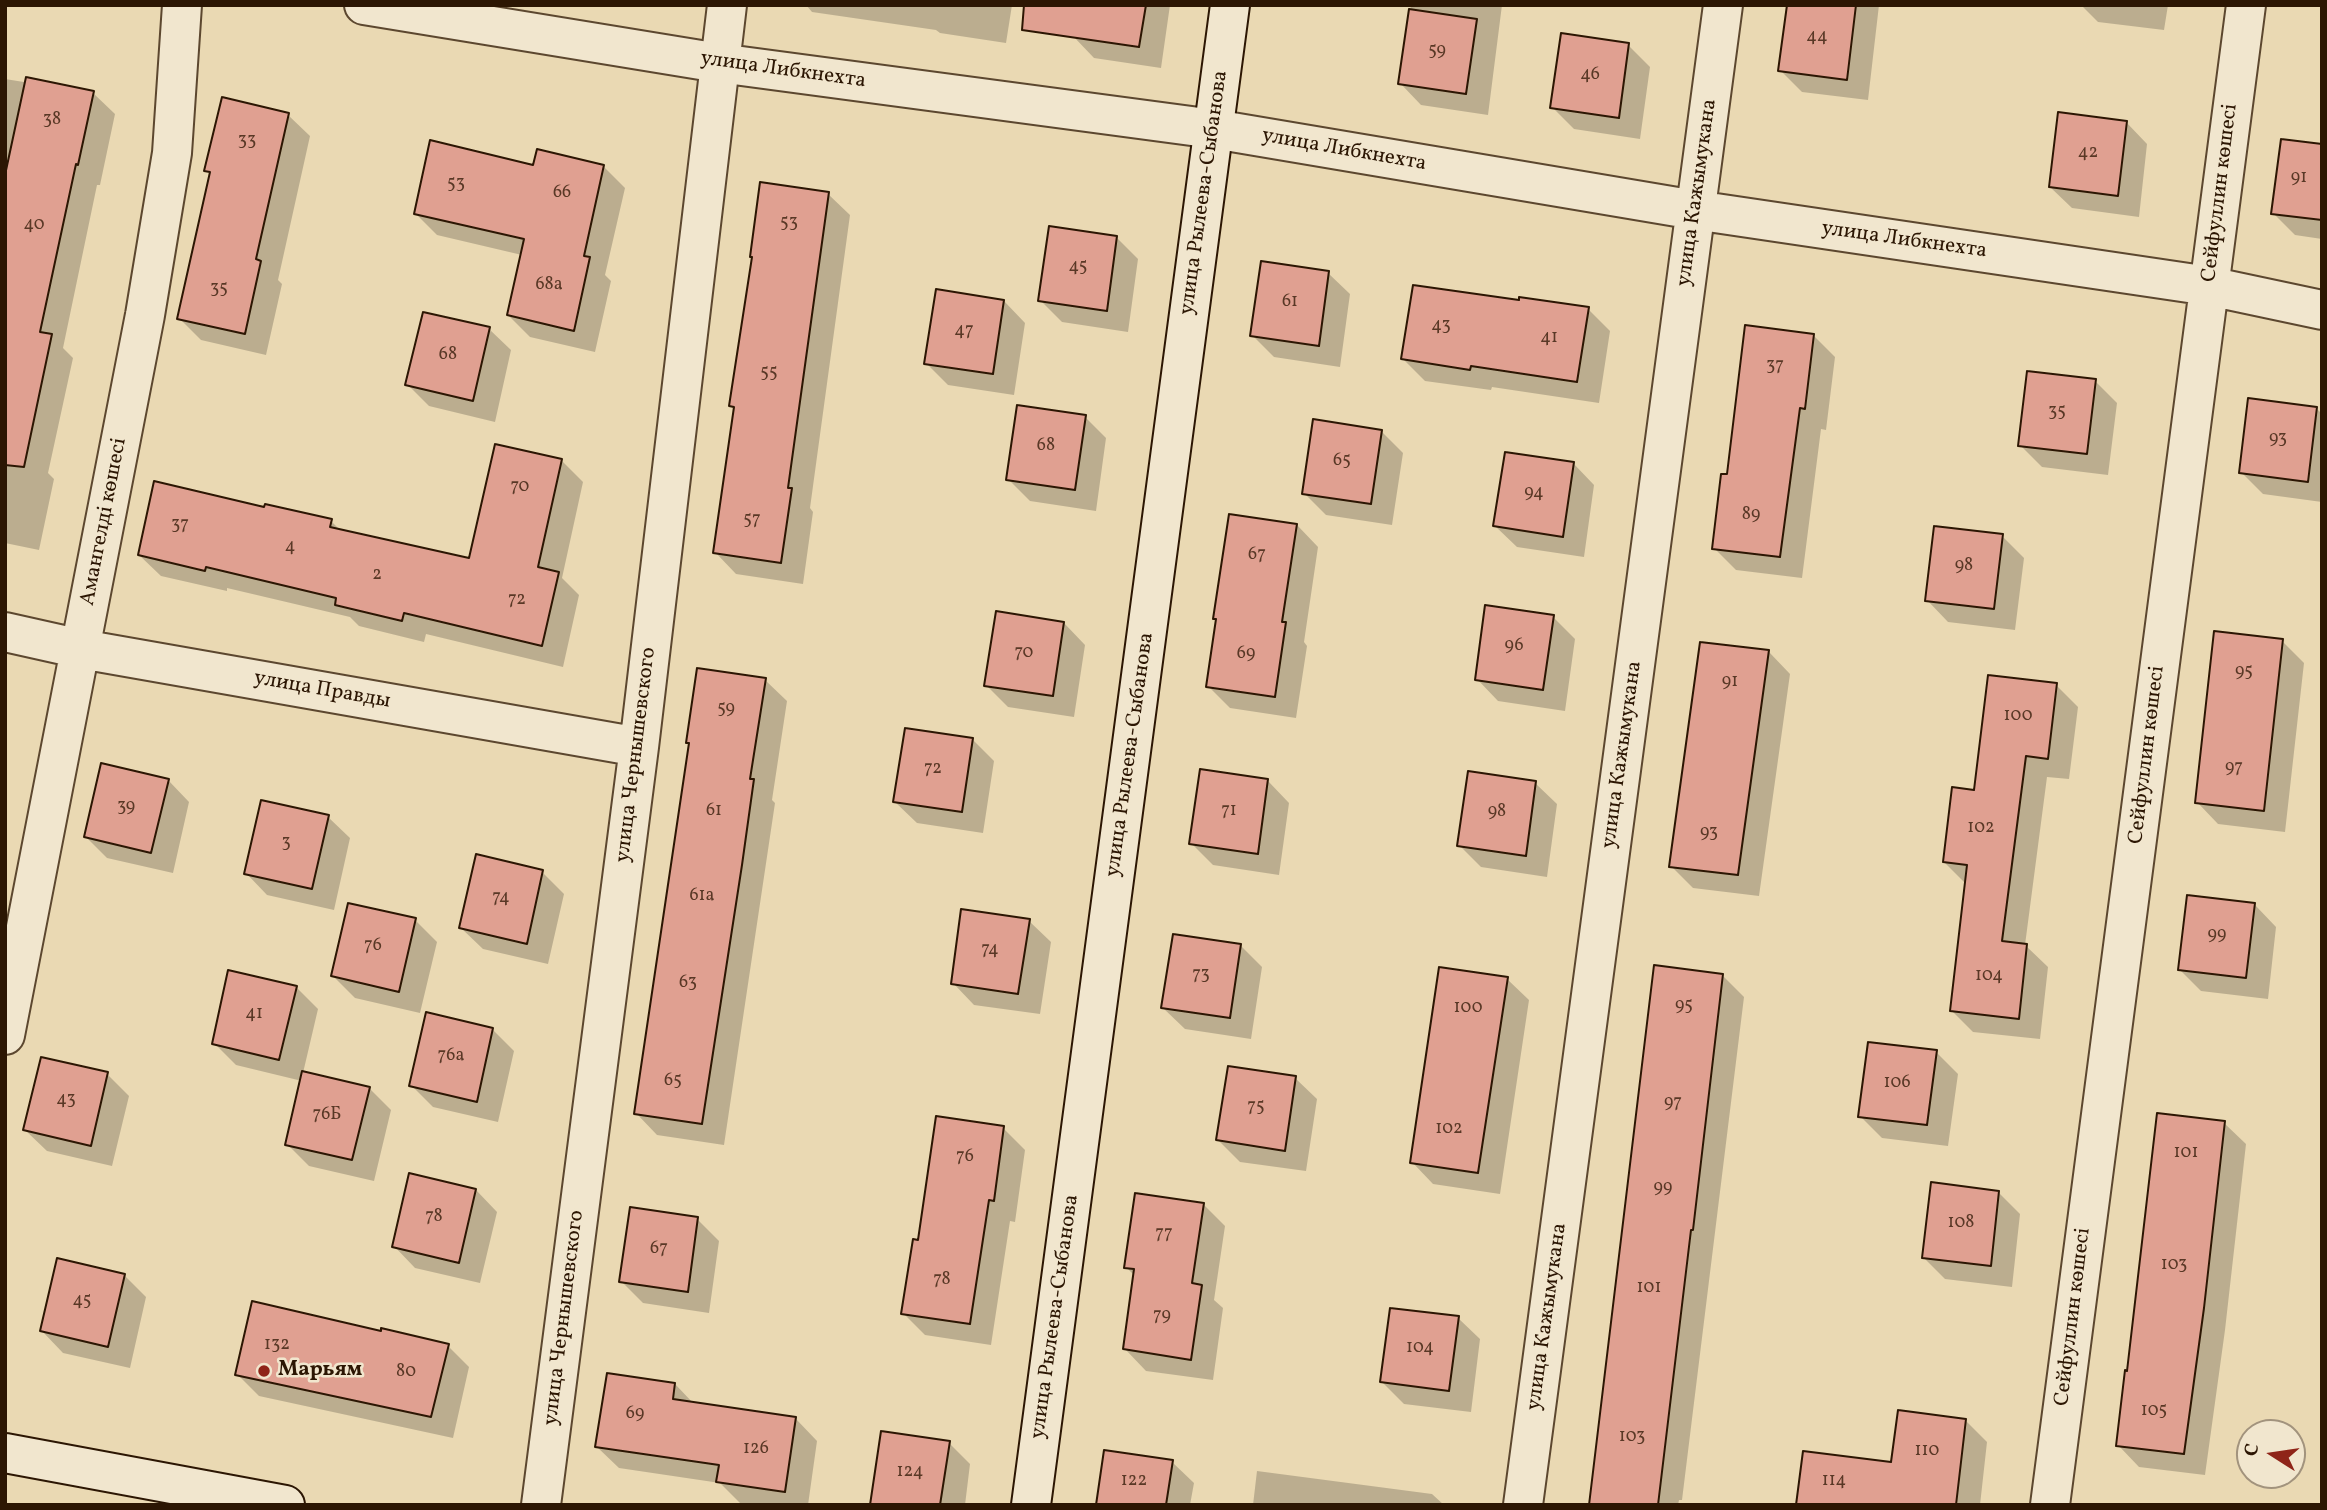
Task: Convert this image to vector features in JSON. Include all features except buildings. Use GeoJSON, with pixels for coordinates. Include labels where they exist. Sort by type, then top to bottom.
{"type":"FeatureCollection","features":[{"type":"Feature","properties":{"kind":"street","name":"Амангелді көшесі"},"geometry":{"type":"LineString","coordinates":[[5,1035],[142,328],[172,153],[182,5]]}},
{"type":"Feature","properties":{"kind":"street","name":"улица Либкнехта"},"geometry":{"type":"LineString","coordinates":[[364,5],[719,63],[1214,129],[1695,210],[2209,286],[2322,310]]}},
{"type":"Feature","properties":{"kind":"street","name":"улица Чернышевского"},"geometry":{"type":"LineString","coordinates":[[541,1505],[639,747],[726,5]]}},
{"type":"Feature","properties":{"kind":"street","name":"улица Рылеева-Сыбанова"},"geometry":{"type":"LineString","coordinates":[[1031,1505],[1230,5]]}},
{"type":"Feature","properties":{"kind":"street","name":"улица Кажымукана"},"geometry":{"type":"LineString","coordinates":[[1523,1505],[1723,5]]}},
{"type":"Feature","properties":{"kind":"street","name":"Сейфуллин көшесі"},"geometry":{"type":"LineString","coordinates":[[2050,1505],[2246,5]]}},
{"type":"Feature","properties":{"kind":"street","name":"улица Правды"},"geometry":{"type":"LineString","coordinates":[[5,632],[81,649],[639,747]]}},
{"type":"Feature","properties":{"kind":"street"},"geometry":{"type":"LineString","coordinates":[[5,1453],[285,1505]]}},
{"type":"Feature","properties":{"kind":"place","name":"Марьям"},"geometry":{"type":"Point","coordinates":[264,1371]}}]}
